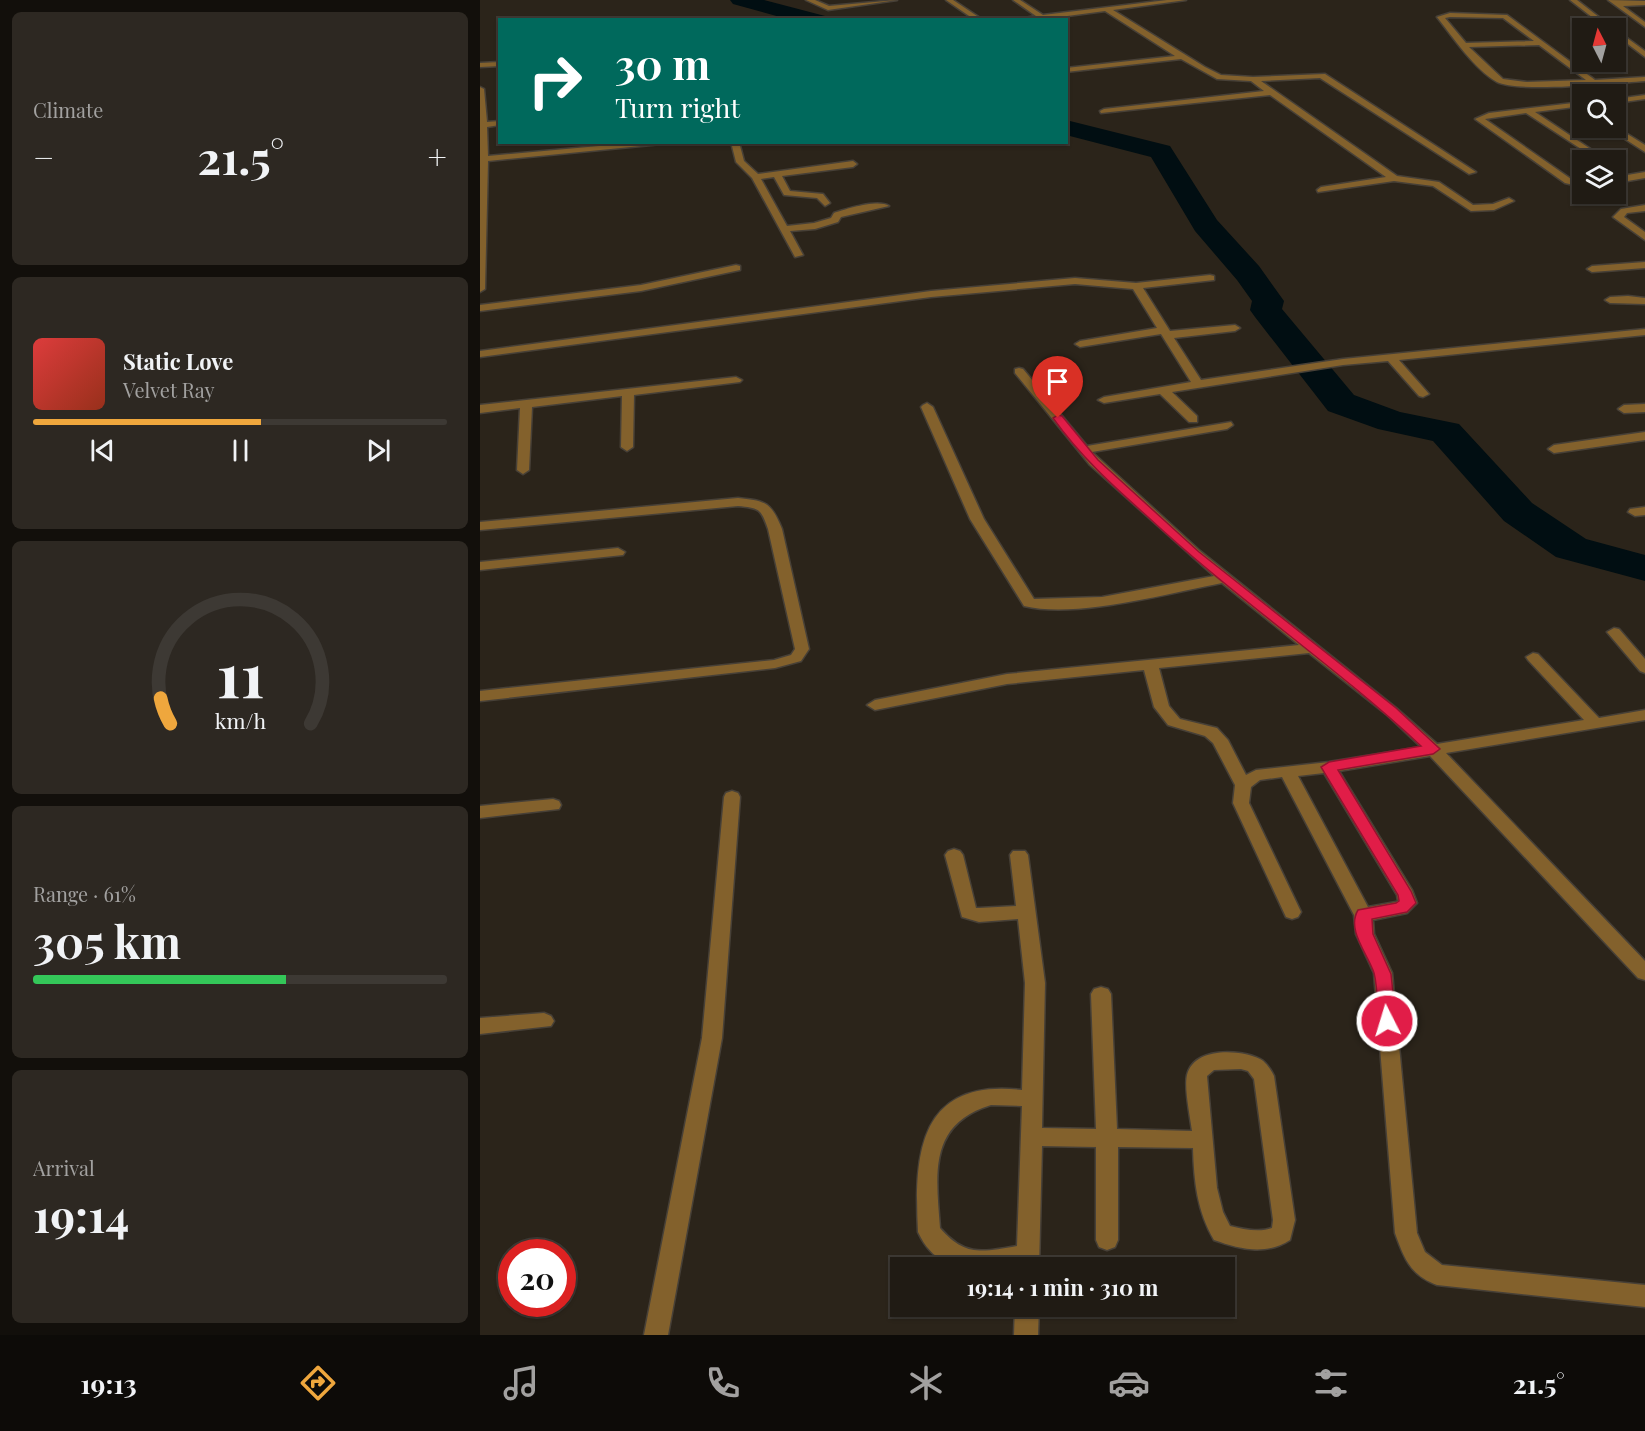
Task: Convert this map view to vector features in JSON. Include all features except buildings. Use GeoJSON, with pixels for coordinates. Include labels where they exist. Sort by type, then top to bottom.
{"type":"FeatureCollection","features":[{"type":"Feature","properties":{"kind":"street"},"geometry":{"type":"LineString","coordinates":[[808,0],[826,8],[894,0]]}},
{"type":"Feature","properties":{"kind":"street"},"geometry":{"type":"LineString","coordinates":[[949,0],[977,18]]}},
{"type":"Feature","properties":{"kind":"street"},"geometry":{"type":"LineString","coordinates":[[1016,0],[1041,16]]}},
{"type":"Feature","properties":{"kind":"street"},"geometry":{"type":"LineString","coordinates":[[1028,18],[1183,0]]}},
{"type":"Feature","properties":{"kind":"street"},"geometry":{"type":"LineString","coordinates":[[1573,0],[1597,18]]}},
{"type":"Feature","properties":{"kind":"street"},"geometry":{"type":"LineString","coordinates":[[1614,2],[1645,3]]}},
{"type":"Feature","properties":{"kind":"street"},"geometry":{"type":"LineString","coordinates":[[1614,2],[1645,25]]}},
{"type":"Feature","properties":{"kind":"street"},"geometry":{"type":"LineString","coordinates":[[1106,9],[1182,57],[1220,77],[1253,79],[1322,76],[1472,172]]}},
{"type":"Feature","properties":{"kind":"street"},"geometry":{"type":"LineString","coordinates":[[1592,81],[1504,16],[1450,15],[1440,17],[1465,45],[1504,82],[1527,83],[1592,81],[1645,79]]}},
{"type":"Feature","properties":{"kind":"street"},"geometry":{"type":"LineString","coordinates":[[1626,40],[1644,53]]}},
{"type":"Feature","properties":{"kind":"street"},"geometry":{"type":"LineString","coordinates":[[1465,45],[1540,43]]}},
{"type":"Feature","properties":{"kind":"street"},"geometry":{"type":"LineString","coordinates":[[1068,70],[1182,57]]}},
{"type":"Feature","properties":{"kind":"street"},"geometry":{"type":"LineString","coordinates":[[480,65],[498,64]]}},
{"type":"Feature","properties":{"kind":"street"},"geometry":{"type":"LineString","coordinates":[[1253,79],[1394,178]]}},
{"type":"Feature","properties":{"kind":"street"},"geometry":{"type":"LineString","coordinates":[[480,89],[483,159],[480,289]]}},
{"type":"Feature","properties":{"kind":"street"},"geometry":{"type":"LineString","coordinates":[[1104,111],[1272,92]]}},
{"type":"Feature","properties":{"kind":"street"},"geometry":{"type":"LineString","coordinates":[[1626,100],[1645,97]]}},
{"type":"Feature","properties":{"kind":"street"},"geometry":{"type":"LineString","coordinates":[[1572,107],[1479,118],[1572,182]]}},
{"type":"Feature","properties":{"kind":"street"},"geometry":{"type":"LineString","coordinates":[[1528,111],[1588,150]]}},
{"type":"Feature","properties":{"kind":"street"},"geometry":{"type":"LineString","coordinates":[[482,125],[498,123]]}},
{"type":"Feature","properties":{"kind":"street"},"geometry":{"type":"LineString","coordinates":[[1626,137],[1645,149]]}},
{"type":"Feature","properties":{"kind":"street"},"geometry":{"type":"LineString","coordinates":[[483,159],[655,144]]}},
{"type":"Feature","properties":{"kind":"street"},"geometry":{"type":"LineString","coordinates":[[736,144],[740,162],[756,177],[798,255]]}},
{"type":"Feature","properties":{"kind":"street"},"geometry":{"type":"LineString","coordinates":[[756,177],[853,164]]}},
{"type":"Feature","properties":{"kind":"street"},"geometry":{"type":"LineString","coordinates":[[776,174],[787,193],[820,196],[825,203]]}},
{"type":"Feature","properties":{"kind":"street"},"geometry":{"type":"LineString","coordinates":[[1626,178],[1645,175]]}},
{"type":"Feature","properties":{"kind":"street"},"geometry":{"type":"LineString","coordinates":[[1321,190],[1394,178],[1436,184],[1471,208],[1494,207],[1509,201]]}},
{"type":"Feature","properties":{"kind":"street"},"geometry":{"type":"LineString","coordinates":[[784,229],[815,226],[835,220],[837,215],[846,212],[884,206]]}},
{"type":"Feature","properties":{"kind":"street"},"geometry":{"type":"LineString","coordinates":[[1645,208],[1624,211],[1618,217],[1645,237]]}},
{"type":"Feature","properties":{"kind":"street"},"geometry":{"type":"LineString","coordinates":[[1592,269],[1645,265]]}},
{"type":"Feature","properties":{"kind":"street"},"geometry":{"type":"LineString","coordinates":[[480,308],[641,288],[700,278],[736,268]]}},
{"type":"Feature","properties":{"kind":"street"},"geometry":{"type":"LineString","coordinates":[[480,354],[931,294],[1028,284],[1075,281],[1136,286],[1210,279]]}},
{"type":"Feature","properties":{"kind":"street"},"geometry":{"type":"LineString","coordinates":[[1136,286],[1198,384]]}},
{"type":"Feature","properties":{"kind":"street"},"geometry":{"type":"LineString","coordinates":[[1610,300],[1645,301]]}},
{"type":"Feature","properties":{"kind":"street"},"geometry":{"type":"LineString","coordinates":[[1080,344],[1166,333],[1236,328]]}},
{"type":"Feature","properties":{"kind":"street"},"geometry":{"type":"LineString","coordinates":[[1104,400],[1343,362],[1645,332]]}},
{"type":"Feature","properties":{"kind":"street"},"geometry":{"type":"LineString","coordinates":[[1391,357],[1423,394]]}},
{"type":"Feature","properties":{"kind":"street"},"geometry":{"type":"LineString","coordinates":[[1019,371],[1094,462],[1195,554],[1391,711],[1433,749],[1645,972]]}},
{"type":"Feature","properties":{"kind":"street"},"geometry":{"type":"LineString","coordinates":[[480,409],[736,380]]}},
{"type":"Feature","properties":{"kind":"street"},"geometry":{"type":"LineString","coordinates":[[1163,390],[1193,419]]}},
{"type":"Feature","properties":{"kind":"street"},"geometry":{"type":"LineString","coordinates":[[627,447],[628,393]]}},
{"type":"Feature","properties":{"kind":"street"},"geometry":{"type":"LineString","coordinates":[[524,470],[526,404]]}},
{"type":"Feature","properties":{"kind":"street"},"geometry":{"type":"LineString","coordinates":[[927,407],[977,519],[1029,603],[1050,605],[1085,603],[1225,578]]}},
{"type":"Feature","properties":{"kind":"street"},"geometry":{"type":"LineString","coordinates":[[1624,409],[1645,408]]}},
{"type":"Feature","properties":{"kind":"street"},"geometry":{"type":"LineString","coordinates":[[1084,450],[1227,425]]}},
{"type":"Feature","properties":{"kind":"street"},"geometry":{"type":"LineString","coordinates":[[1554,449],[1645,436]]}},
{"type":"Feature","properties":{"kind":"street"},"geometry":{"type":"LineString","coordinates":[[480,526],[738,502],[758,504],[768,510],[775,529],[802,649],[796,658],[775,664],[480,696]]}},
{"type":"Feature","properties":{"kind":"street"},"geometry":{"type":"LineString","coordinates":[[480,566],[618,552]]}},
{"type":"Feature","properties":{"kind":"street"},"geometry":{"type":"LineString","coordinates":[[1614,632],[1645,668]]}},
{"type":"Feature","properties":{"kind":"street"},"geometry":{"type":"LineString","coordinates":[[875,705],[1007,679],[1313,648]]}},
{"type":"Feature","properties":{"kind":"street"},"geometry":{"type":"LineString","coordinates":[[1533,657],[1595,723]]}},
{"type":"Feature","properties":{"kind":"street"},"geometry":{"type":"LineString","coordinates":[[1150,663],[1162,706],[1174,723],[1211,732],[1220,740],[1243,785],[1241,803],[1292,912]]}},
{"type":"Feature","properties":{"kind":"street"},"geometry":{"type":"LineString","coordinates":[[1243,785],[1256,775],[1329,767],[1645,715]]}},
{"type":"Feature","properties":{"kind":"street"},"geometry":{"type":"LineString","coordinates":[[1329,767],[1406,895],[1408,903],[1401,908],[1363,915]]}},
{"type":"Feature","properties":{"kind":"street"},"geometry":{"type":"LineString","coordinates":[[1287,771],[1363,915],[1365,934],[1383,974],[1406,1233],[1416,1259],[1437,1275],[1645,1296]]}},
{"type":"Feature","properties":{"kind":"street"},"geometry":{"type":"LineString","coordinates":[[656,1335],[712,1038],[732,797]]}},
{"type":"Feature","properties":{"kind":"street"},"geometry":{"type":"LineString","coordinates":[[480,812],[553,806]]}},
{"type":"Feature","properties":{"kind":"street"},"geometry":{"type":"LineString","coordinates":[[954,855],[968,912],[979,915],[1026,912]]}},
{"type":"Feature","properties":{"kind":"street"},"geometry":{"type":"LineString","coordinates":[[1019,855],[1035,983],[1028,1257]]}},
{"type":"Feature","properties":{"kind":"street"},"geometry":{"type":"LineString","coordinates":[[1101,994],[1107,1140],[1107,1240]]}},
{"type":"Feature","properties":{"kind":"street"},"geometry":{"type":"LineString","coordinates":[[480,1026],[544,1021]]}},
{"type":"Feature","properties":{"kind":"street"},"geometry":{"type":"LineString","coordinates":[[1241,1061],[1255,1065],[1264,1076],[1284,1220],[1282,1233],[1276,1238],[1249,1240],[1222,1233],[1213,1221],[1204,1167],[1203,1140],[1197,1076],[1201,1068],[1211,1062],[1241,1061]]}},
{"type":"Feature","properties":{"kind":"street"},"geometry":{"type":"LineString","coordinates":[[962,1257],[952,1255],[929,1232],[926,1172],[938,1128],[956,1109],[992,1097],[1033,1099]]}},
{"type":"Feature","properties":{"kind":"street"},"geometry":{"type":"LineString","coordinates":[[1032,1137],[1107,1140],[1146,1137],[1203,1140]]}},
{"type":"Feature","properties":{"kind":"street"},"geometry":{"type":"LineString","coordinates":[[1026,1317],[1026,1335]]}},
{"type":"Feature","properties":{"kind":"waterway"},"geometry":{"type":"LineString","coordinates":[[740,0],[810,18]]}},
{"type":"Feature","properties":{"kind":"waterway"},"geometry":{"type":"LineString","coordinates":[[1068,128],[1161,152],[1205,225],[1248,273],[1268,301],[1266,310],[1341,403],[1391,421],[1446,432],[1518,512],[1571,548],[1645,568]]}},
{"type":"Feature","properties":{"kind":"route"},"geometry":{"type":"LineString","coordinates":[[1058,418],[1094,462],[1195,554],[1391,711],[1433,749],[1329,767],[1406,895],[1408,903],[1401,908],[1363,915],[1365,934],[1383,974],[1387,1021]]}}]}
